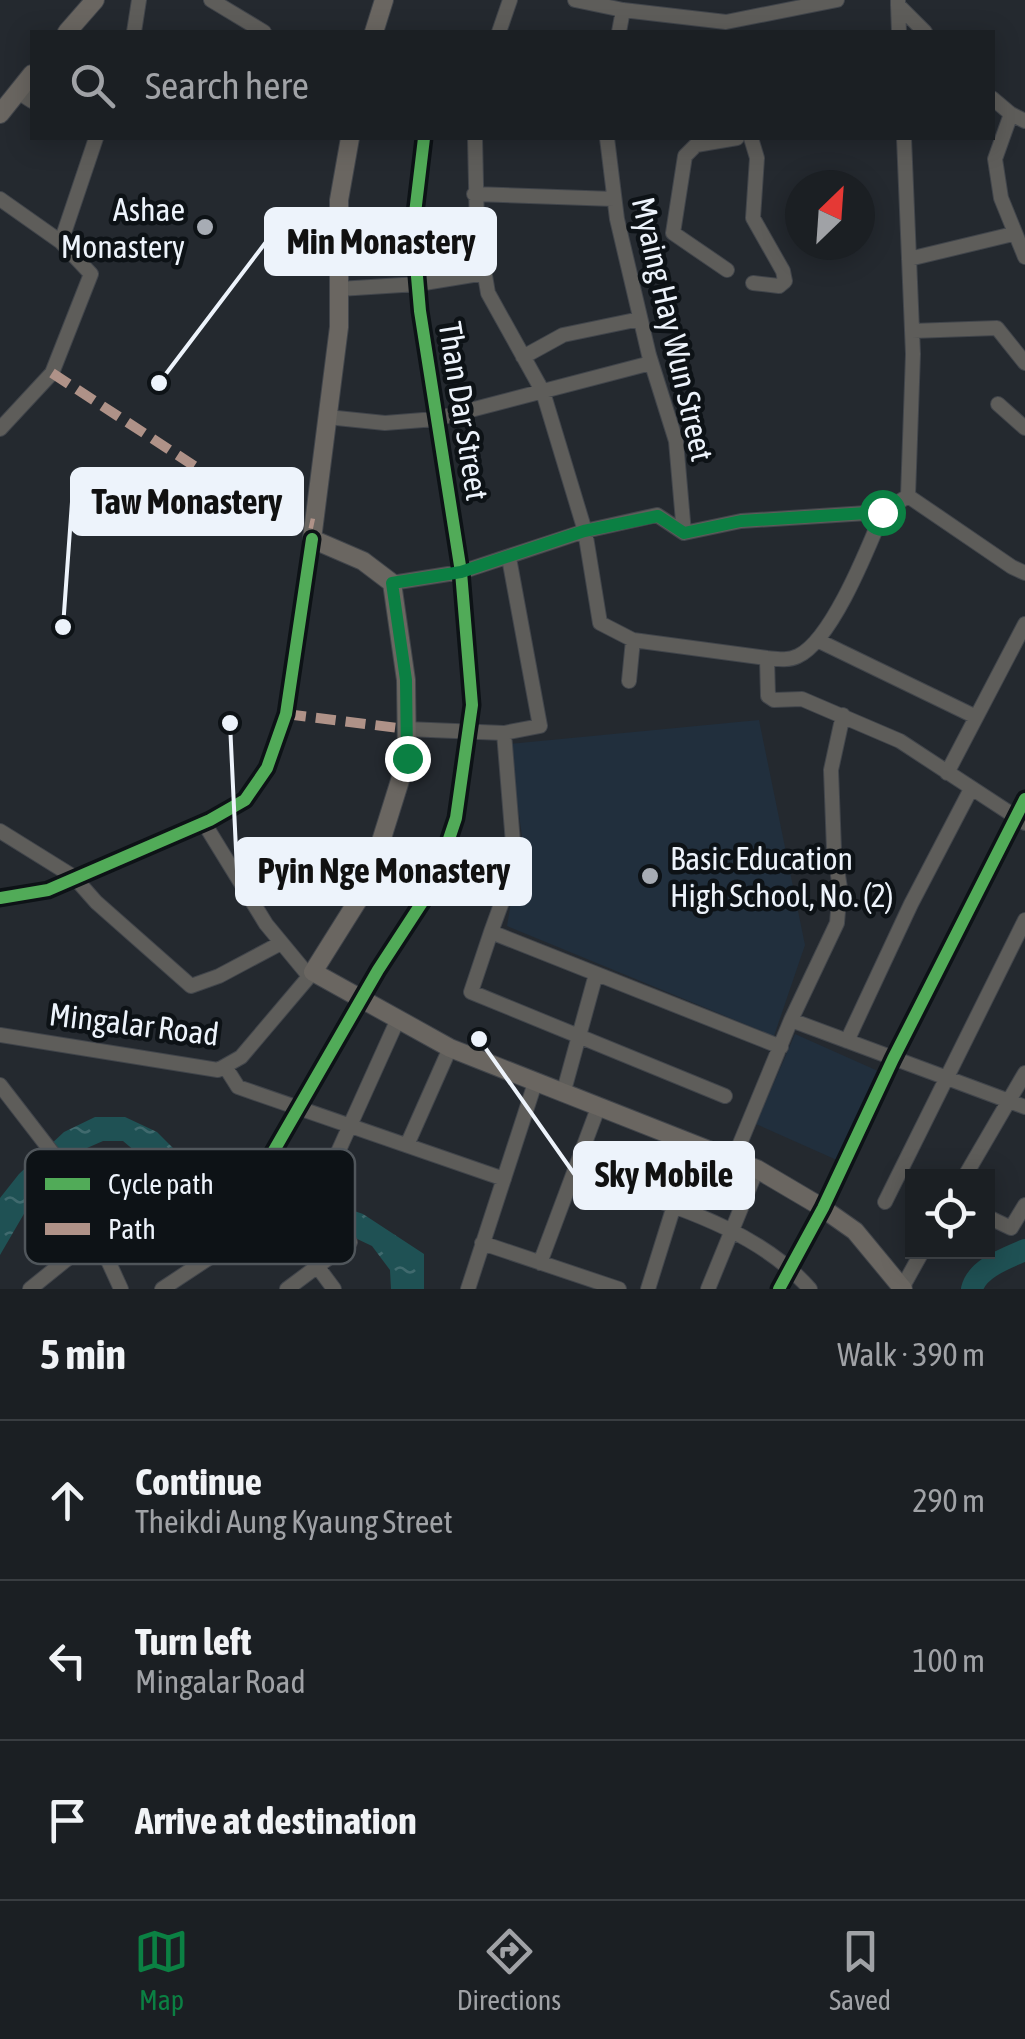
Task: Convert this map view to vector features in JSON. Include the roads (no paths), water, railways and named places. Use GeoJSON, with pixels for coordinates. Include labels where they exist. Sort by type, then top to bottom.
{"type":"FeatureCollection","features":[{"type":"Feature","properties":{"kind":"main road"},"geometry":{"type":"LineString","coordinates":[[70,30],[94,0]]}},
{"type":"Feature","properties":{"kind":"main road"},"geometry":{"type":"LineString","coordinates":[[375,30],[384,0]]}},
{"type":"Feature","properties":{"kind":"main road"},"geometry":{"type":"LineString","coordinates":[[0,114],[25,96]]}},
{"type":"Feature","properties":{"kind":"main road"},"geometry":{"type":"LineString","coordinates":[[350,140],[338,200],[339,328],[312,540],[363,562],[392,583]]}},
{"type":"Feature","properties":{"kind":"main road","name":"Mingalar Road"},"geometry":{"type":"LineString","coordinates":[[311,974],[367,886],[407,758],[406,680],[392,583]]}},
{"type":"Feature","properties":{"kind":"main road"},"geometry":{"type":"LineString","coordinates":[[311,974],[450,1048],[756,1169],[855,1231],[902,1288]]}},
{"type":"Feature","properties":{"kind":"street"},"geometry":{"type":"LineString","coordinates":[[134,30],[139,0]]}},
{"type":"Feature","properties":{"kind":"street"},"geometry":{"type":"LineString","coordinates":[[211,0],[261,30]]}},
{"type":"Feature","properties":{"kind":"street"},"geometry":{"type":"LineString","coordinates":[[500,30],[510,0]]}},
{"type":"Feature","properties":{"kind":"street"},"geometry":{"type":"LineString","coordinates":[[575,0],[727,27],[838,0]]}},
{"type":"Feature","properties":{"kind":"street"},"geometry":{"type":"LineString","coordinates":[[898,2],[899,30]]}},
{"type":"Feature","properties":{"kind":"street"},"geometry":{"type":"LineString","coordinates":[[898,2],[924,30]]}},
{"type":"Feature","properties":{"kind":"street"},"geometry":{"type":"LineString","coordinates":[[619,30],[623,10]]}},
{"type":"Feature","properties":{"kind":"street"},"geometry":{"type":"LineString","coordinates":[[995,100],[1018,117],[996,159],[1001,198],[1025,257]]}},
{"type":"Feature","properties":{"kind":"street"},"geometry":{"type":"LineString","coordinates":[[61,242],[94,140]]}},
{"type":"Feature","properties":{"kind":"street","name":"Than Dar Street"},"geometry":{"type":"LineString","coordinates":[[274,1149],[434,884],[456,818],[472,705],[461,572],[436,420],[413,230],[424,140]]}},
{"type":"Feature","properties":{"kind":"street"},"geometry":{"type":"LineString","coordinates":[[475,140],[474,194],[488,293],[543,392],[584,531],[600,623],[634,640],[766,658],[789,660],[801,656],[817,640],[859,571],[882,512]]}},
{"type":"Feature","properties":{"kind":"street","name":"Myaing Hay Wun Street"},"geometry":{"type":"LineString","coordinates":[[608,140],[614,199],[640,318],[676,442],[684,533]]}},
{"type":"Feature","properties":{"kind":"street"},"geometry":{"type":"LineString","coordinates":[[723,140],[696,144],[685,156],[673,234],[727,270]]}},
{"type":"Feature","properties":{"kind":"street"},"geometry":{"type":"LineString","coordinates":[[752,140],[757,158],[753,218],[783,271],[784,281],[779,286],[754,283]]}},
{"type":"Feature","properties":{"kind":"street"},"geometry":{"type":"LineString","coordinates":[[904,140],[912,331],[908,496]]}},
{"type":"Feature","properties":{"kind":"street"},"geometry":{"type":"LineString","coordinates":[[474,194],[614,199]]}},
{"type":"Feature","properties":{"kind":"street"},"geometry":{"type":"LineString","coordinates":[[0,199],[61,242],[92,274],[52,373],[0,428]]}},
{"type":"Feature","properties":{"kind":"street"},"geometry":{"type":"LineString","coordinates":[[910,258],[1014,234]]}},
{"type":"Feature","properties":{"kind":"street"},"geometry":{"type":"LineString","coordinates":[[339,289],[418,284],[484,273]]}},
{"type":"Feature","properties":{"kind":"street"},"geometry":{"type":"LineString","coordinates":[[523,357],[563,335],[640,318]]}},
{"type":"Feature","properties":{"kind":"street"},"geometry":{"type":"LineString","coordinates":[[912,331],[998,328],[1025,363]]}},
{"type":"Feature","properties":{"kind":"street"},"geometry":{"type":"LineString","coordinates":[[328,417],[385,423],[436,420],[651,363]]}},
{"type":"Feature","properties":{"kind":"street"},"geometry":{"type":"LineString","coordinates":[[998,404],[1025,428]]}},
{"type":"Feature","properties":{"kind":"street"},"geometry":{"type":"LineString","coordinates":[[392,583],[461,572],[584,531],[658,516],[684,533],[741,521],[882,512],[908,496]]}},
{"type":"Feature","properties":{"kind":"street"},"geometry":{"type":"LineString","coordinates":[[908,496],[1025,573]]}},
{"type":"Feature","properties":{"kind":"street"},"geometry":{"type":"LineString","coordinates":[[0,898],[48,890],[204,823],[246,800],[267,768],[286,714],[312,540]]}},
{"type":"Feature","properties":{"kind":"street"},"geometry":{"type":"LineString","coordinates":[[406,729],[504,733],[540,726],[509,558]]}},
{"type":"Feature","properties":{"kind":"street"},"geometry":{"type":"LineString","coordinates":[[947,773],[1025,624]]}},
{"type":"Feature","properties":{"kind":"street"},"geometry":{"type":"LineString","coordinates":[[629,681],[634,640]]}},
{"type":"Feature","properties":{"kind":"street"},"geometry":{"type":"LineString","coordinates":[[817,640],[974,716]]}},
{"type":"Feature","properties":{"kind":"street"},"geometry":{"type":"LineString","coordinates":[[766,658],[768,696],[774,700],[802,699],[900,742],[1021,820]]}},
{"type":"Feature","properties":{"kind":"street"},"geometry":{"type":"LineString","coordinates":[[734,1158],[791,1020],[837,923],[840,888],[830,770],[843,715]]}},
{"type":"Feature","properties":{"kind":"street"},"geometry":{"type":"LineString","coordinates":[[504,733],[513,843],[503,898],[471,992],[725,1096]]}},
{"type":"Feature","properties":{"kind":"street"},"geometry":{"type":"LineString","coordinates":[[846,1041],[910,904],[970,789]]}},
{"type":"Feature","properties":{"kind":"street"},"geometry":{"type":"LineString","coordinates":[[779,1289],[823,1208],[893,1058],[1021,820],[1025,799]]}},
{"type":"Feature","properties":{"kind":"street"},"geometry":{"type":"LineString","coordinates":[[204,823],[266,924],[311,974]]}},
{"type":"Feature","properties":{"kind":"street"},"geometry":{"type":"LineString","coordinates":[[0,832],[74,877],[96,902],[191,986],[220,976],[281,943]]}},
{"type":"Feature","properties":{"kind":"street"},"geometry":{"type":"LineString","coordinates":[[434,884],[503,898]]}},
{"type":"Feature","properties":{"kind":"street"},"geometry":{"type":"LineString","coordinates":[[885,1202],[949,1080],[1025,920]]}},
{"type":"Feature","properties":{"kind":"street"},"geometry":{"type":"LineString","coordinates":[[491,932],[781,1048]]}},
{"type":"Feature","properties":{"kind":"street","name":"Mingalar Road"},"geometry":{"type":"LineString","coordinates":[[0,1036],[211,1070],[226,1068],[240,1057],[311,974]]}},
{"type":"Feature","properties":{"kind":"street"},"geometry":{"type":"LineString","coordinates":[[563,1094],[596,974]]}},
{"type":"Feature","properties":{"kind":"street"},"geometry":{"type":"LineString","coordinates":[[341,1149],[398,1020]]}},
{"type":"Feature","properties":{"kind":"street"},"geometry":{"type":"LineString","coordinates":[[791,1020],[1025,1108]]}},
{"type":"Feature","properties":{"kind":"street"},"geometry":{"type":"LineString","coordinates":[[407,1144],[450,1048]]}},
{"type":"Feature","properties":{"kind":"street"},"geometry":{"type":"LineString","coordinates":[[226,1068],[238,1087],[504,1179]]}},
{"type":"Feature","properties":{"kind":"street"},"geometry":{"type":"LineString","coordinates":[[970,1169],[1025,1072]]}},
{"type":"Feature","properties":{"kind":"street"},"geometry":{"type":"LineString","coordinates":[[468,1289],[536,1083]]}},
{"type":"Feature","properties":{"kind":"street"},"geometry":{"type":"LineString","coordinates":[[0,1085],[48,1149]]}},
{"type":"Feature","properties":{"kind":"street"},"geometry":{"type":"LineString","coordinates":[[540,1263],[598,1108]]}},
{"type":"Feature","properties":{"kind":"street"},"geometry":{"type":"LineString","coordinates":[[708,1289],[756,1169]]}},
{"type":"Feature","properties":{"kind":"street"},"geometry":{"type":"LineString","coordinates":[[576,1172],[732,1230],[790,1266],[810,1289]]}},
{"type":"Feature","properties":{"kind":"street"},"geometry":{"type":"LineString","coordinates":[[995,1220],[1011,1228],[1025,1205]]}},
{"type":"Feature","properties":{"kind":"street"},"geometry":{"type":"LineString","coordinates":[[648,1289],[673,1209]]}},
{"type":"Feature","properties":{"kind":"street"},"geometry":{"type":"LineString","coordinates":[[482,1244],[540,1263],[580,1283],[619,1289]]}},
{"type":"Feature","properties":{"kind":"street"},"geometry":{"type":"LineString","coordinates":[[902,1288],[918,1259]]}},
{"type":"Feature","properties":{"kind":"street"},"geometry":{"type":"LineString","coordinates":[[30,1289],[61,1264]]}},
{"type":"Feature","properties":{"kind":"street"},"geometry":{"type":"LineString","coordinates":[[111,1264],[122,1289]]}},
{"type":"Feature","properties":{"kind":"street"},"geometry":{"type":"LineString","coordinates":[[162,1289],[200,1264]]}},
{"type":"Feature","properties":{"kind":"street"},"geometry":{"type":"LineString","coordinates":[[287,1289],[320,1264]]}},
{"type":"Feature","properties":{"kind":"street"},"geometry":{"type":"LineString","coordinates":[[317,1266],[334,1289]]}},
{"type":"Feature","properties":{"kind":"water"},"geometry":{"type":"Polygon","coordinates":[[[95,1117],[125,1117],[157,1132],[174,1149],[133,1149],[123,1141],[103,1141],[85,1149],[46,1149],[64,1132],[95,1117]]]}},
{"type":"Feature","properties":{"kind":"water"},"geometry":{"type":"Polygon","coordinates":[[[25,1168],[25,1212],[0,1255],[0,1198],[25,1168]]]}},
{"type":"Feature","properties":{"kind":"water"},"geometry":{"type":"Polygon","coordinates":[[[355,1211],[424,1254],[424,1289],[391,1289],[390,1270],[372,1246],[355,1238],[355,1211]]]}},
{"type":"Feature","properties":{"kind":"waterway"},"geometry":{"type":"LineString","coordinates":[[972,1289],[986,1270],[1025,1250]]}},
{"type":"Feature","properties":{"kind":"place","name":"Ashae Monastery"},"geometry":{"type":"Point","coordinates":[205,227]}},
{"type":"Feature","properties":{"kind":"place","name":"Min Monastery"},"geometry":{"type":"Point","coordinates":[159,383]}},
{"type":"Feature","properties":{"kind":"place","name":"Taw Monastery"},"geometry":{"type":"Point","coordinates":[63,627]}},
{"type":"Feature","properties":{"kind":"place","name":"Pyin Nge Monastery"},"geometry":{"type":"Point","coordinates":[230,723]}},
{"type":"Feature","properties":{"kind":"place","name":"Basic Education High School, No. (2)"},"geometry":{"type":"Point","coordinates":[650,876]}},
{"type":"Feature","properties":{"kind":"place","name":"Sky Mobile"},"geometry":{"type":"Point","coordinates":[479,1039]}}]}
